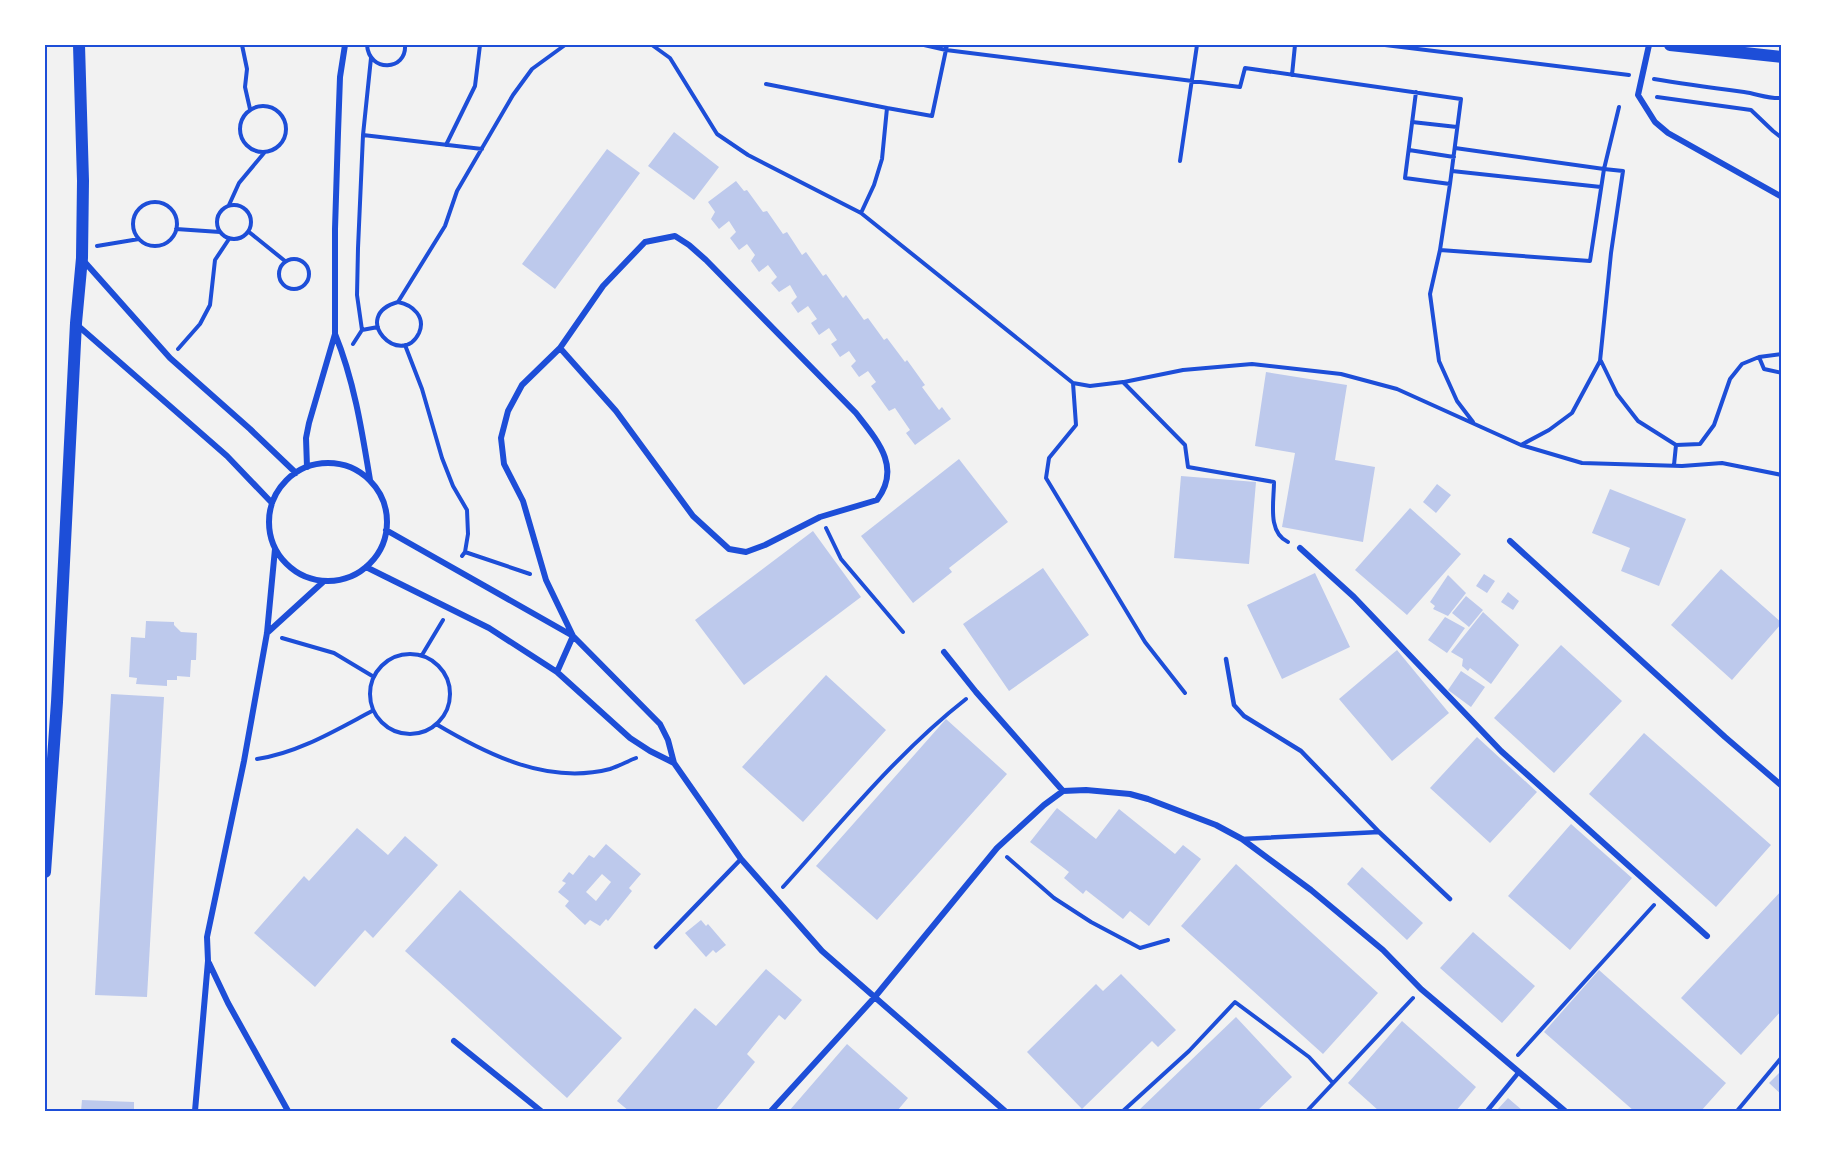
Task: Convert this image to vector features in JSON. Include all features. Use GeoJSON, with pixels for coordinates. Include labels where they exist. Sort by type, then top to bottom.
{"type":"FeatureCollection","features":[{"type":"Feature","properties":{"kind":"main road"},"geometry":{"type":"LineString","coordinates":[[45,872],[57,702],[76,323],[82,253],[83,181],[79,45]]}},
{"type":"Feature","properties":{"kind":"main road"},"geometry":{"type":"LineString","coordinates":[[1670,45],[1782,57]]}},
{"type":"Feature","properties":{"kind":"street"},"geometry":{"type":"LineString","coordinates":[[307,467],[306,438],[309,423],[335,334],[335,229],[340,77],[345,45]]}},
{"type":"Feature","properties":{"kind":"street"},"geometry":{"type":"LineString","coordinates":[[1649,45],[1638,95],[1655,122],[1668,133],[1782,197]]}},
{"type":"Feature","properties":{"kind":"street"},"geometry":{"type":"LineString","coordinates":[[557,672],[573,636],[546,580],[523,501],[504,464],[501,438],[508,411],[522,386],[561,348],[603,286],[645,242],[675,236],[706,260],[856,413],[874,436],[881,450],[888,469],[888,477],[886,486],[877,500],[820,517],[746,552],[729,549],[693,516],[616,411],[561,348]]}},
{"type":"Feature","properties":{"kind":"street"},"geometry":{"type":"LineString","coordinates":[[82,253],[170,357],[227,407],[296,473]]}},
{"type":"Feature","properties":{"kind":"street"},"geometry":{"type":"LineString","coordinates":[[76,323],[227,456],[272,503]]}},
{"type":"Feature","properties":{"kind":"street"},"geometry":{"type":"LineString","coordinates":[[335,334],[351,383],[370,480],[384,503],[386,530],[380,550],[366,567],[353,576],[323,582],[304,577],[287,566],[275,549],[268,527],[272,503],[281,486],[307,467],[329,463],[351,468],[370,480]]}},
{"type":"Feature","properties":{"kind":"street"},"geometry":{"type":"LineString","coordinates":[[386,530],[573,636],[660,724],[668,740],[674,763],[741,859],[822,951],[1005,1111]]}},
{"type":"Feature","properties":{"kind":"street"},"geometry":{"type":"LineString","coordinates":[[1510,541],[1782,786]]}},
{"type":"Feature","properties":{"kind":"street"},"geometry":{"type":"LineString","coordinates":[[1300,548],[1354,597],[1501,751],[1707,936]]}},
{"type":"Feature","properties":{"kind":"street"},"geometry":{"type":"LineString","coordinates":[[195,1111],[208,961],[207,937],[244,760],[267,633],[275,549]]}},
{"type":"Feature","properties":{"kind":"street"},"geometry":{"type":"LineString","coordinates":[[366,567],[489,628],[557,672],[630,738],[674,763]]}},
{"type":"Feature","properties":{"kind":"street"},"geometry":{"type":"LineString","coordinates":[[267,633],[323,582]]}},
{"type":"Feature","properties":{"kind":"street"},"geometry":{"type":"LineString","coordinates":[[944,652],[1063,791]]}},
{"type":"Feature","properties":{"kind":"street"},"geometry":{"type":"LineString","coordinates":[[771,1111],[874,998],[997,848],[1063,791],[1086,790],[1130,794],[1216,825],[1242,839],[1320,897],[1383,950],[1421,989],[1564,1111]]}},
{"type":"Feature","properties":{"kind":"street"},"geometry":{"type":"LineString","coordinates":[[208,961],[228,1003],[288,1111]]}},
{"type":"Feature","properties":{"kind":"street"},"geometry":{"type":"LineString","coordinates":[[454,1041],[541,1111]]}},
{"type":"Feature","properties":{"kind":"lane"},"geometry":{"type":"LineString","coordinates":[[1226,659],[1234,705],[1244,716],[1301,752],[1379,832],[1450,899]]}},
{"type":"Feature","properties":{"kind":"lane"},"geometry":{"type":"LineString","coordinates":[[1242,839],[1379,832]]}},
{"type":"Feature","properties":{"kind":"lane"},"geometry":{"type":"LineString","coordinates":[[656,947],[741,859]]}},
{"type":"Feature","properties":{"kind":"lane"},"geometry":{"type":"LineString","coordinates":[[1487,1111],[1519,1072]]}},
{"type":"Feature","properties":{"kind":"path"},"geometry":{"type":"LineString","coordinates":[[242,45],[247,69],[245,87],[250,109]]}},
{"type":"Feature","properties":{"kind":"path"},"geometry":{"type":"LineString","coordinates":[[367,45],[371,58],[363,135],[357,295],[362,330],[378,327]]}},
{"type":"Feature","properties":{"kind":"path"},"geometry":{"type":"LineString","coordinates":[[371,58],[380,65],[391,66],[401,60],[406,50],[405,45]]}},
{"type":"Feature","properties":{"kind":"path"},"geometry":{"type":"LineString","coordinates":[[446,145],[475,86],[480,45]]}},
{"type":"Feature","properties":{"kind":"path"},"geometry":{"type":"LineString","coordinates":[[398,302],[445,226],[457,191],[513,95],[532,69],[566,45]]}},
{"type":"Feature","properties":{"kind":"path"},"geometry":{"type":"LineString","coordinates":[[652,45],[670,58],[717,134],[748,155],[861,213],[1072,383],[1090,386],[1184,370],[1252,364],[1341,374],[1397,389],[1521,445],[1582,463],[1674,465],[1722,463],[1782,475]]}},
{"type":"Feature","properties":{"kind":"path"},"geometry":{"type":"LineString","coordinates":[[924,45],[1240,87],[1245,68],[1461,99],[1440,250],[1430,294],[1439,361],[1457,401],[1474,424]]}},
{"type":"Feature","properties":{"kind":"path"},"geometry":{"type":"LineString","coordinates":[[1180,161],[1197,45]]}},
{"type":"Feature","properties":{"kind":"path"},"geometry":{"type":"LineString","coordinates":[[1292,75],[1295,45]]}},
{"type":"Feature","properties":{"kind":"path"},"geometry":{"type":"LineString","coordinates":[[1385,45],[1642,76],[1699,87],[1748,93],[1769,99],[1782,98]]}},
{"type":"Feature","properties":{"kind":"path"},"geometry":{"type":"LineString","coordinates":[[766,84],[932,116],[946,47]]}},
{"type":"Feature","properties":{"kind":"path"},"geometry":{"type":"LineString","coordinates":[[1416,92],[1405,178],[1450,184]]}},
{"type":"Feature","properties":{"kind":"path"},"geometry":{"type":"LineString","coordinates":[[1638,95],[1751,110],[1782,138]]}},
{"type":"Feature","properties":{"kind":"path"},"geometry":{"type":"LineString","coordinates":[[220,232],[217,222],[220,211],[229,205],[239,183],[265,153],[276,149],[284,140],[287,128],[283,116],[274,108],[262,105],[250,109],[242,118],[240,130],[244,142],[252,150],[265,153]]}},
{"type":"Feature","properties":{"kind":"path"},"geometry":{"type":"LineString","coordinates":[[1440,250],[1590,261],[1604,169],[1618,107]]}},
{"type":"Feature","properties":{"kind":"path"},"geometry":{"type":"LineString","coordinates":[[861,213],[874,185],[882,159],[887,108]]}},
{"type":"Feature","properties":{"kind":"path"},"geometry":{"type":"LineString","coordinates":[[1412,122],[1457,128]]}},
{"type":"Feature","properties":{"kind":"path"},"geometry":{"type":"LineString","coordinates":[[363,135],[482,148]]}},
{"type":"Feature","properties":{"kind":"path"},"geometry":{"type":"LineString","coordinates":[[1455,148],[1623,171],[1611,253],[1600,361],[1572,413],[1549,430],[1521,445]]}},
{"type":"Feature","properties":{"kind":"path"},"geometry":{"type":"LineString","coordinates":[[1408,150],[1454,156]]}},
{"type":"Feature","properties":{"kind":"path"},"geometry":{"type":"LineString","coordinates":[[1452,171],[1601,187]]}},
{"type":"Feature","properties":{"kind":"path"},"geometry":{"type":"LineString","coordinates":[[149,202],[160,202],[170,208],[176,218],[176,229],[170,239],[161,245],[149,245],[139,239],[133,230],[133,218],[139,208],[149,202]]}},
{"type":"Feature","properties":{"kind":"path"},"geometry":{"type":"LineString","coordinates":[[176,229],[220,232],[229,239],[240,239],[249,232],[252,222],[249,211],[240,205],[229,205]]}},
{"type":"Feature","properties":{"kind":"path"},"geometry":{"type":"LineString","coordinates":[[249,232],[285,261]]}},
{"type":"Feature","properties":{"kind":"path"},"geometry":{"type":"LineString","coordinates":[[82,253],[139,239]]}},
{"type":"Feature","properties":{"kind":"path"},"geometry":{"type":"LineString","coordinates":[[170,357],[200,324],[210,305],[215,260],[229,239]]}},
{"type":"Feature","properties":{"kind":"path"},"geometry":{"type":"LineString","coordinates":[[295,258],[303,261],[309,270],[309,279],[303,287],[293,290],[284,287],[279,279],[279,269],[285,261],[295,258]]}},
{"type":"Feature","properties":{"kind":"path"},"geometry":{"type":"LineString","coordinates":[[398,302],[409,304],[421,321],[414,340],[405,345],[394,345],[385,341],[378,327],[381,312],[388,305],[398,302]]}},
{"type":"Feature","properties":{"kind":"path"},"geometry":{"type":"LineString","coordinates":[[405,345],[422,389],[442,458],[453,486],[467,510],[468,534],[465,552],[454,569]]}},
{"type":"Feature","properties":{"kind":"path"},"geometry":{"type":"LineString","coordinates":[[1600,361],[1617,394],[1638,421],[1676,445],[1700,444],[1714,425],[1730,379],[1742,364],[1759,357],[1782,354]]}},
{"type":"Feature","properties":{"kind":"path"},"geometry":{"type":"LineString","coordinates":[[1759,357],[1764,369],[1782,373]]}},
{"type":"Feature","properties":{"kind":"path"},"geometry":{"type":"LineString","coordinates":[[1124,382],[1185,445],[1188,466],[1274,482],[1275,528],[1281,538],[1300,548]]}},
{"type":"Feature","properties":{"kind":"path"},"geometry":{"type":"LineString","coordinates":[[1072,383],[1076,425],[1049,458],[1046,478],[1145,642],[1185,693]]}},
{"type":"Feature","properties":{"kind":"path"},"geometry":{"type":"LineString","coordinates":[[1674,465],[1676,445]]}},
{"type":"Feature","properties":{"kind":"path"},"geometry":{"type":"LineString","coordinates":[[820,517],[841,559],[903,632]]}},
{"type":"Feature","properties":{"kind":"path"},"geometry":{"type":"LineString","coordinates":[[465,552],[546,580]]}},
{"type":"Feature","properties":{"kind":"path"},"geometry":{"type":"LineString","coordinates":[[422,655],[450,609]]}},
{"type":"Feature","properties":{"kind":"path"},"geometry":{"type":"LineString","coordinates":[[267,633],[334,653],[374,677]]}},
{"type":"Feature","properties":{"kind":"path"},"geometry":{"type":"LineString","coordinates":[[399,655],[422,655],[441,668],[450,690],[447,712],[431,729],[409,735],[387,729],[372,711],[369,688],[374,677],[380,667],[399,655]]}},
{"type":"Feature","properties":{"kind":"path"},"geometry":{"type":"LineString","coordinates":[[774,897],[902,757],[938,721],[976,692]]}},
{"type":"Feature","properties":{"kind":"path"},"geometry":{"type":"LineString","coordinates":[[244,760],[272,755],[314,741],[372,711]]}},
{"type":"Feature","properties":{"kind":"path"},"geometry":{"type":"LineString","coordinates":[[436,724],[497,756],[534,770],[573,774],[611,769],[651,752]]}},
{"type":"Feature","properties":{"kind":"path"},"geometry":{"type":"LineString","coordinates":[[997,848],[1054,898],[1111,933],[1140,948],[1168,940]]}},
{"type":"Feature","properties":{"kind":"path"},"geometry":{"type":"LineString","coordinates":[[1509,1064],[1662,896]]}},
{"type":"Feature","properties":{"kind":"path"},"geometry":{"type":"LineString","coordinates":[[1307,1111],[1421,989]]}},
{"type":"Feature","properties":{"kind":"path"},"geometry":{"type":"LineString","coordinates":[[1124,1111],[1189,1051],[1235,1002],[1309,1057],[1333,1083]]}},
{"type":"Feature","properties":{"kind":"path"},"geometry":{"type":"LineString","coordinates":[[1737,1111],[1782,1057]]}},
{"type":"Feature","properties":{"kind":"building"},"geometry":{"type":"Polygon","coordinates":[[[674,132],[719,167],[694,200],[648,166],[674,132]]]}},
{"type":"Feature","properties":{"kind":"building"},"geometry":{"type":"Polygon","coordinates":[[[607,149],[640,173],[555,289],[522,264],[607,149]]]}},
{"type":"Feature","properties":{"kind":"building"},"geometry":{"type":"Polygon","coordinates":[[[736,181],[744,191],[747,190],[763,212],[767,211],[783,234],[787,232],[802,255],[806,252],[843,298],[846,295],[864,320],[868,318],[884,340],[887,338],[905,362],[907,360],[925,385],[922,387],[939,410],[942,407],[951,419],[915,445],[906,433],[910,430],[895,408],[889,411],[871,386],[876,382],[868,371],[859,377],[851,366],[856,361],[849,351],[840,357],[831,344],[837,340],[829,328],[819,335],[811,323],[817,319],[808,306],[798,313],[791,303],[797,297],[790,285],[779,292],[771,283],[777,277],[768,265],[759,272],[751,261],[755,255],[747,244],[739,250],[730,238],[736,232],[729,221],[719,229],[711,219],[715,212],[708,202],[736,181]]]}},
{"type":"Feature","properties":{"kind":"building"},"geometry":{"type":"Polygon","coordinates":[[[1266,372],[1347,385],[1335,460],[1375,467],[1363,542],[1282,527],[1295,453],[1255,446],[1266,372]]]}},
{"type":"Feature","properties":{"kind":"building"},"geometry":{"type":"Polygon","coordinates":[[[959,459],[1008,522],[949,568],[952,572],[913,603],[861,536],[959,459]]]}},
{"type":"Feature","properties":{"kind":"building"},"geometry":{"type":"Polygon","coordinates":[[[1181,476],[1256,482],[1249,564],[1174,558],[1181,476]]]}},
{"type":"Feature","properties":{"kind":"building"},"geometry":{"type":"Polygon","coordinates":[[[1437,484],[1451,495],[1436,513],[1423,502],[1437,484]]]}},
{"type":"Feature","properties":{"kind":"building"},"geometry":{"type":"Polygon","coordinates":[[[1610,489],[1686,519],[1659,586],[1621,571],[1630,548],[1592,533],[1610,489]]]}},
{"type":"Feature","properties":{"kind":"building"},"geometry":{"type":"Polygon","coordinates":[[[1410,508],[1461,554],[1407,615],[1355,570],[1410,508]]]}},
{"type":"Feature","properties":{"kind":"building"},"geometry":{"type":"Polygon","coordinates":[[[813,531],[861,597],[744,685],[695,620],[813,531]]]}},
{"type":"Feature","properties":{"kind":"building"},"geometry":{"type":"Polygon","coordinates":[[[1043,568],[1089,635],[1009,691],[963,624],[1043,568]]]}},
{"type":"Feature","properties":{"kind":"building"},"geometry":{"type":"Polygon","coordinates":[[[1721,569],[1782,623],[1732,680],[1671,625],[1721,569]]]}},
{"type":"Feature","properties":{"kind":"building"},"geometry":{"type":"Polygon","coordinates":[[[1315,573],[1350,647],[1282,679],[1247,605],[1315,573]]]}},
{"type":"Feature","properties":{"kind":"building"},"geometry":{"type":"Polygon","coordinates":[[[1484,574],[1495,581],[1487,593],[1476,586],[1484,574]]]}},
{"type":"Feature","properties":{"kind":"building"},"geometry":{"type":"Polygon","coordinates":[[[1448,575],[1466,593],[1448,616],[1433,609],[1435,606],[1430,602],[1448,575]]]}},
{"type":"Feature","properties":{"kind":"building"},"geometry":{"type":"Polygon","coordinates":[[[1508,592],[1519,601],[1513,610],[1501,602],[1508,592]]]}},
{"type":"Feature","properties":{"kind":"building"},"geometry":{"type":"Polygon","coordinates":[[[1466,596],[1483,610],[1469,627],[1452,613],[1466,596]]]}},
{"type":"Feature","properties":{"kind":"building"},"geometry":{"type":"Polygon","coordinates":[[[1483,612],[1519,645],[1491,684],[1470,668],[1468,671],[1462,666],[1463,659],[1451,652],[1483,612]]]}},
{"type":"Feature","properties":{"kind":"building"},"geometry":{"type":"Polygon","coordinates":[[[1445,617],[1465,628],[1447,653],[1428,640],[1445,617]]]}},
{"type":"Feature","properties":{"kind":"building"},"geometry":{"type":"Polygon","coordinates":[[[146,621],[174,622],[181,632],[197,633],[196,660],[191,660],[190,677],[177,676],[177,680],[167,680],[167,686],[136,684],[137,678],[129,677],[131,637],[145,638],[146,621]]]}},
{"type":"Feature","properties":{"kind":"building"},"geometry":{"type":"Polygon","coordinates":[[[1561,645],[1622,701],[1554,773],[1494,718],[1561,645]]]}},
{"type":"Feature","properties":{"kind":"building"},"geometry":{"type":"Polygon","coordinates":[[[1397,650],[1449,713],[1392,761],[1339,699],[1397,650]]]}},
{"type":"Feature","properties":{"kind":"building"},"geometry":{"type":"Polygon","coordinates":[[[1461,671],[1485,687],[1471,707],[1448,690],[1461,671]]]}},
{"type":"Feature","properties":{"kind":"building"},"geometry":{"type":"Polygon","coordinates":[[[826,675],[886,730],[803,822],[742,767],[826,675]]]}},
{"type":"Feature","properties":{"kind":"building"},"geometry":{"type":"Polygon","coordinates":[[[111,694],[164,697],[147,997],[95,995],[111,694]]]}},
{"type":"Feature","properties":{"kind":"building"},"geometry":{"type":"Polygon","coordinates":[[[946,719],[1007,774],[877,920],[816,866],[946,719]]]}},
{"type":"Feature","properties":{"kind":"building"},"geometry":{"type":"Polygon","coordinates":[[[1644,733],[1771,845],[1716,907],[1589,794],[1644,733]]]}},
{"type":"Feature","properties":{"kind":"building"},"geometry":{"type":"Polygon","coordinates":[[[1477,737],[1537,792],[1490,843],[1430,788],[1477,737]]]}},
{"type":"Feature","properties":{"kind":"building"},"geometry":{"type":"Polygon","coordinates":[[[1057,808],[1096,839],[1119,809],[1175,854],[1183,845],[1201,859],[1149,926],[1130,911],[1123,919],[1086,890],[1083,894],[1064,878],[1069,872],[1030,842],[1057,808]]]}},
{"type":"Feature","properties":{"kind":"building"},"geometry":{"type":"Polygon","coordinates":[[[1571,824],[1632,878],[1570,950],[1508,896],[1571,824]]]}},
{"type":"Feature","properties":{"kind":"building"},"geometry":{"type":"Polygon","coordinates":[[[357,828],[388,855],[405,836],[438,865],[373,938],[365,930],[315,987],[254,933],[304,876],[309,881],[357,828]]]}},
{"type":"Feature","properties":{"kind":"building"},"geometry":{"type":"Polygon","coordinates":[[[606,844],[641,874],[629,888],[632,891],[608,921],[606,919],[600,926],[590,920],[585,925],[565,906],[569,901],[558,892],[566,883],[562,881],[569,872],[573,875],[589,855],[594,858],[606,844]],[[602,874],[586,892],[596,901],[611,882],[602,874]]]}},
{"type":"Feature","properties":{"kind":"building"},"geometry":{"type":"Polygon","coordinates":[[[1236,864],[1378,993],[1323,1054],[1181,926],[1236,864]]]}},
{"type":"Feature","properties":{"kind":"building"},"geometry":{"type":"Polygon","coordinates":[[[1362,867],[1423,923],[1407,940],[1347,884],[1362,867]]]}},
{"type":"Feature","properties":{"kind":"building"},"geometry":{"type":"Polygon","coordinates":[[[460,890],[622,1038],[567,1098],[405,951],[460,890]]]}},
{"type":"Feature","properties":{"kind":"building"},"geometry":{"type":"Polygon","coordinates":[[[1782,890],[1782,1010],[1741,1055],[1681,998],[1782,890]]]}},
{"type":"Feature","properties":{"kind":"building"},"geometry":{"type":"Polygon","coordinates":[[[701,920],[706,926],[708,924],[726,945],[716,953],[713,950],[706,957],[685,933],[701,920]]]}},
{"type":"Feature","properties":{"kind":"building"},"geometry":{"type":"Polygon","coordinates":[[[1473,932],[1535,986],[1502,1023],[1440,968],[1473,932]]]}},
{"type":"Feature","properties":{"kind":"building"},"geometry":{"type":"Polygon","coordinates":[[[766,969],[802,1000],[785,1020],[779,1015],[747,1054],[755,1062],[715,1111],[629,1111],[617,1101],[695,1008],[716,1026],[766,969]]]}},
{"type":"Feature","properties":{"kind":"building"},"geometry":{"type":"Polygon","coordinates":[[[1599,970],[1726,1083],[1701,1111],[1634,1111],[1544,1032],[1599,970]]]}},
{"type":"Feature","properties":{"kind":"building"},"geometry":{"type":"Polygon","coordinates":[[[1121,974],[1176,1030],[1158,1047],[1152,1041],[1082,1109],[1027,1052],[1096,984],[1103,991],[1121,974]]]}},
{"type":"Feature","properties":{"kind":"building"},"geometry":{"type":"Polygon","coordinates":[[[1236,1017],[1292,1077],[1257,1111],[1138,1111],[1236,1017]]]}},
{"type":"Feature","properties":{"kind":"building"},"geometry":{"type":"Polygon","coordinates":[[[1402,1021],[1476,1087],[1456,1111],[1379,1111],[1348,1083],[1402,1021]]]}},
{"type":"Feature","properties":{"kind":"building"},"geometry":{"type":"Polygon","coordinates":[[[847,1044],[908,1098],[897,1111],[789,1111],[847,1044]]]}},
{"type":"Feature","properties":{"kind":"building"},"geometry":{"type":"Polygon","coordinates":[[[1782,1070],[1782,1095],[1769,1083],[1782,1070]]]}},
{"type":"Feature","properties":{"kind":"building"},"geometry":{"type":"Polygon","coordinates":[[[1508,1098],[1523,1111],[1496,1111],[1508,1098]]]}},
{"type":"Feature","properties":{"kind":"building"},"geometry":{"type":"Polygon","coordinates":[[[82,1100],[134,1102],[134,1111],[81,1111],[82,1100]]]}}]}
